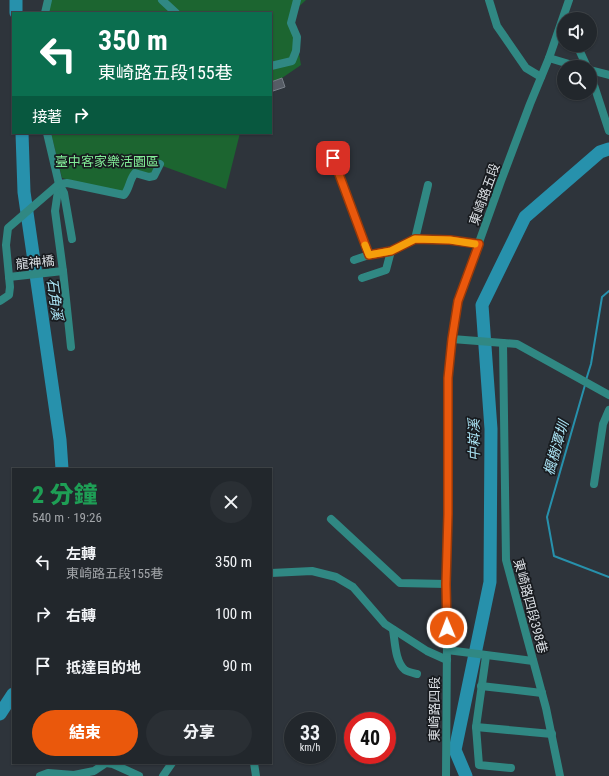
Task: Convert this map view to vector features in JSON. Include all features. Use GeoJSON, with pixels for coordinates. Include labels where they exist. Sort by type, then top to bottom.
{"type":"FeatureCollection","features":[{"type":"Feature","properties":{"kind":"street"},"geometry":{"type":"LineString","coordinates":[[45,12],[48,0]]}},
{"type":"Feature","properties":{"kind":"street"},"geometry":{"type":"LineString","coordinates":[[162,0],[175,12]]}},
{"type":"Feature","properties":{"kind":"street"},"geometry":{"type":"LineString","coordinates":[[272,66],[292,61],[296,51],[297,37],[291,23],[297,0]]}},
{"type":"Feature","properties":{"kind":"street"},"geometry":{"type":"LineString","coordinates":[[489,0],[497,26],[526,68],[540,77]]}},
{"type":"Feature","properties":{"kind":"street","name":"東崎路五段"},"geometry":{"type":"LineString","coordinates":[[566,12],[569,0]]}},
{"type":"Feature","properties":{"kind":"street","name":"東崎路五段"},"geometry":{"type":"LineString","coordinates":[[447,646],[446,584],[448,514],[448,378],[458,301],[501,181],[540,77],[557,37]]}},
{"type":"Feature","properties":{"kind":"street"},"geometry":{"type":"LineString","coordinates":[[549,58],[557,60]]}},
{"type":"Feature","properties":{"kind":"street"},"geometry":{"type":"LineString","coordinates":[[597,72],[609,75]]}},
{"type":"Feature","properties":{"kind":"street"},"geometry":{"type":"LineString","coordinates":[[597,94],[609,130]]}},
{"type":"Feature","properties":{"kind":"street"},"geometry":{"type":"LineString","coordinates":[[47,134],[59,184],[64,193],[72,239]]}},
{"type":"Feature","properties":{"kind":"street"},"geometry":{"type":"LineString","coordinates":[[333,158],[369,255]]}},
{"type":"Feature","properties":{"kind":"street"},"geometry":{"type":"LineString","coordinates":[[0,301],[9,295],[6,245],[8,228],[59,184],[67,183],[124,195],[128,191],[131,178],[135,173],[149,177],[154,176],[160,164]]}},
{"type":"Feature","properties":{"kind":"street"},"geometry":{"type":"LineString","coordinates":[[59,184],[55,211],[71,347]]}},
{"type":"Feature","properties":{"kind":"street"},"geometry":{"type":"LineString","coordinates":[[415,239],[428,185]]}},
{"type":"Feature","properties":{"kind":"street"},"geometry":{"type":"LineString","coordinates":[[354,260],[369,255],[391,251],[415,239],[450,240],[479,244]]}},
{"type":"Feature","properties":{"kind":"street"},"geometry":{"type":"LineString","coordinates":[[362,278],[386,270],[391,251]]}},
{"type":"Feature","properties":{"kind":"street","name":"龍神橋"},"geometry":{"type":"LineString","coordinates":[[9,277],[63,271]]}},
{"type":"Feature","properties":{"kind":"street"},"geometry":{"type":"LineString","coordinates":[[452,339],[517,344],[609,395]]}},
{"type":"Feature","properties":{"kind":"street","name":"東崎路四段398巷"},"geometry":{"type":"LineString","coordinates":[[503,343],[506,560],[542,693],[560,776]]}},
{"type":"Feature","properties":{"kind":"street"},"geometry":{"type":"LineString","coordinates":[[594,484],[602,424],[609,410]]}},
{"type":"Feature","properties":{"kind":"street"},"geometry":{"type":"LineString","coordinates":[[331,519],[400,583],[446,584]]}},
{"type":"Feature","properties":{"kind":"street"},"geometry":{"type":"LineString","coordinates":[[272,573],[312,571],[336,577],[353,587],[385,624],[393,630],[427,651],[447,660]]}},
{"type":"Feature","properties":{"kind":"street"},"geometry":{"type":"LineString","coordinates":[[393,630],[396,652],[402,667],[406,671],[417,674]]}},
{"type":"Feature","properties":{"kind":"street"},"geometry":{"type":"LineString","coordinates":[[447,646],[486,656],[533,661]]}},
{"type":"Feature","properties":{"kind":"street","name":"東崎路四段"},"geometry":{"type":"LineString","coordinates":[[446,776],[447,646]]}},
{"type":"Feature","properties":{"kind":"street"},"geometry":{"type":"LineString","coordinates":[[486,656],[476,727],[479,764],[511,768]]}},
{"type":"Feature","properties":{"kind":"street"},"geometry":{"type":"LineString","coordinates":[[481,686],[542,693]]}},
{"type":"Feature","properties":{"kind":"street"},"geometry":{"type":"LineString","coordinates":[[476,727],[552,734]]}},
{"type":"Feature","properties":{"kind":"street"},"geometry":{"type":"LineString","coordinates":[[40,776],[48,773],[74,775],[94,771],[104,764]]}},
{"type":"Feature","properties":{"kind":"street"},"geometry":{"type":"LineString","coordinates":[[113,764],[139,776]]}},
{"type":"Feature","properties":{"kind":"street"},"geometry":{"type":"LineString","coordinates":[[163,776],[171,764]]}},
{"type":"Feature","properties":{"kind":"street"},"geometry":{"type":"LineString","coordinates":[[254,764],[256,776]]}},
{"type":"Feature","properties":{"kind":"green space"},"geometry":{"type":"Polygon","coordinates":[[[51,0],[306,0],[292,13],[301,65],[282,78],[272,82],[272,12],[49,12],[51,0]]]}},
{"type":"Feature","properties":{"kind":"green space","name":"臺中客家樂活園區"},"geometry":{"type":"Polygon","coordinates":[[[51,134],[240,134],[226,189],[157,164],[151,175],[133,171],[123,195],[62,178],[51,134]]]}},
{"type":"Feature","properties":{"kind":"building"},"geometry":{"type":"Polygon","coordinates":[[[282,78],[285,87],[273,91],[272,82],[282,78]]]}},
{"type":"Feature","properties":{"kind":"waterway","name":"石角溪"},"geometry":{"type":"LineString","coordinates":[[16,0],[16,12]]}},
{"type":"Feature","properties":{"kind":"waterway","name":"石角溪"},"geometry":{"type":"LineString","coordinates":[[22,134],[24,192],[60,440],[62,468]]}},
{"type":"Feature","properties":{"kind":"waterway","name":"中嵙溪"},"geometry":{"type":"LineString","coordinates":[[466,776],[455,750],[490,582],[491,429],[482,305],[525,217],[600,152],[609,149]]}},
{"type":"Feature","properties":{"kind":"waterway","name":"楓樹潭圳"},"geometry":{"type":"LineString","coordinates":[[586,380],[591,364],[602,297],[609,291]]}},
{"type":"Feature","properties":{"kind":"waterway","name":"楓樹潭圳"},"geometry":{"type":"LineString","coordinates":[[585,385],[547,517],[554,556],[609,577]]}},
{"type":"Feature","properties":{"kind":"waterway","name":"石角溪"},"geometry":{"type":"LineString","coordinates":[[0,714],[12,696]]}},
{"type":"Feature","properties":{"kind":"slow traffic"},"geometry":{"type":"LineString","coordinates":[[365,245],[369,255],[391,251],[415,239],[450,240],[475,244]]}},
{"type":"Feature","properties":{"kind":"route"},"geometry":{"type":"LineString","coordinates":[[333,158],[369,255],[391,251],[415,239],[450,240],[479,244],[458,301],[448,378],[447,628]]}}]}
